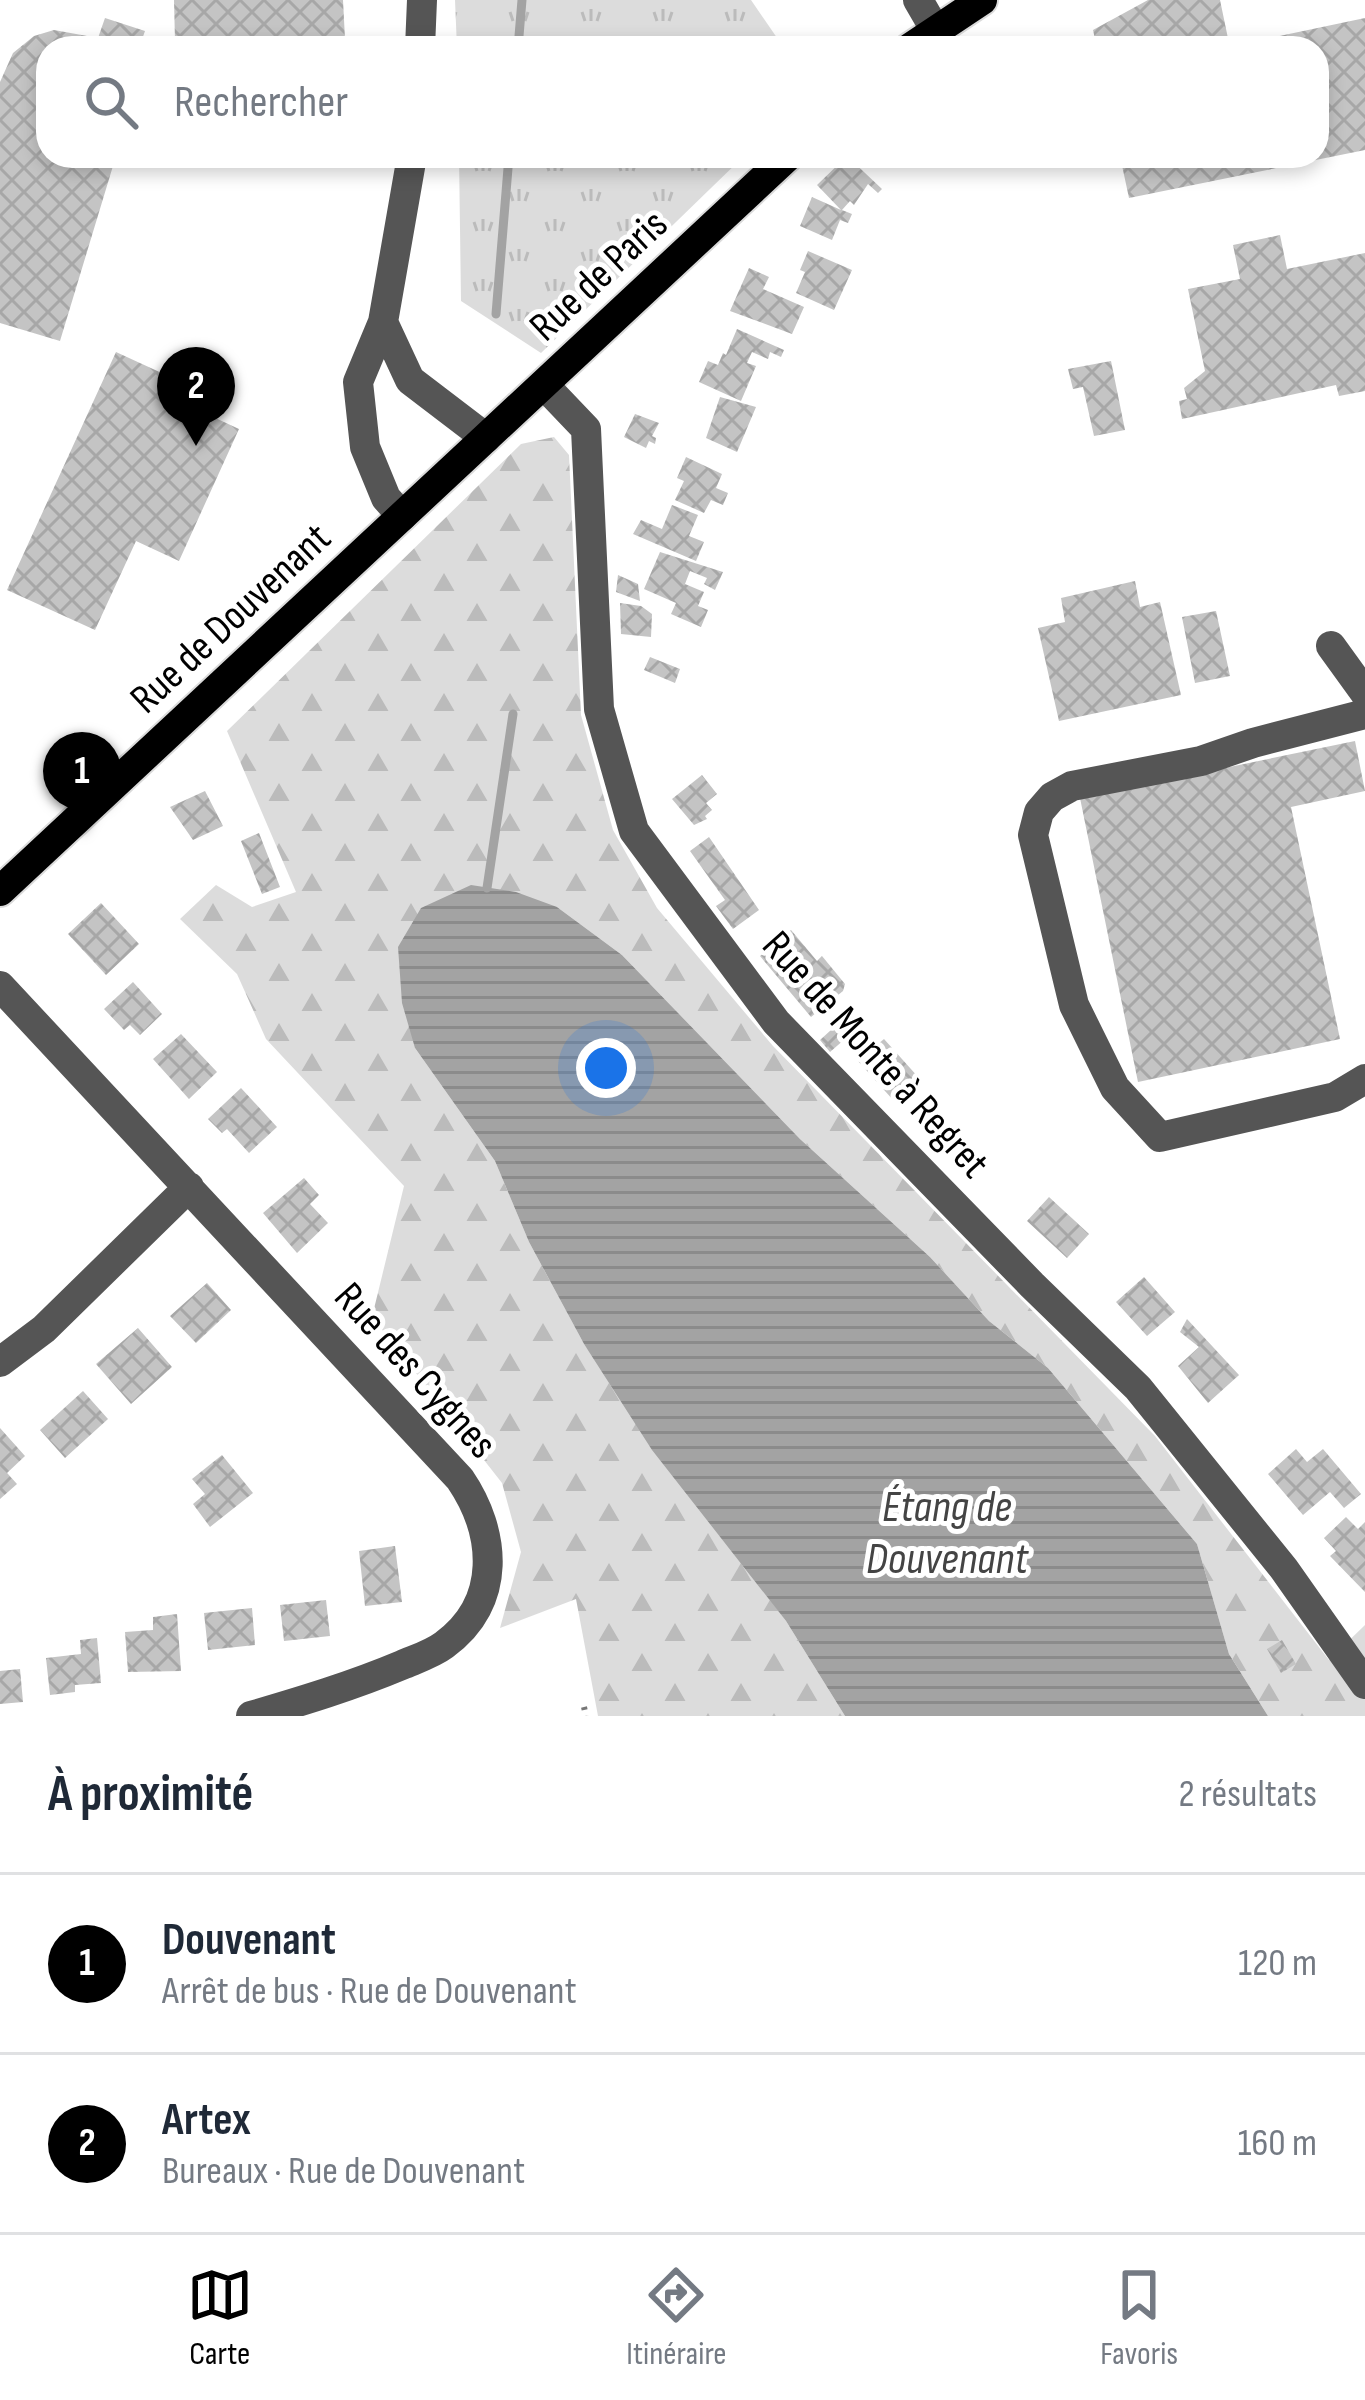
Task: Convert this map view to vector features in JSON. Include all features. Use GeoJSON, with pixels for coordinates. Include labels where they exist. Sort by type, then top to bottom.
{"type":"FeatureCollection","features":[{"type":"Feature","properties":{"kind":"main road"},"geometry":{"type":"LineString","coordinates":[[928,36],[982,0]]}},
{"type":"Feature","properties":{"kind":"main road","name":"Rue de Paris"},"geometry":{"type":"LineString","coordinates":[[518,408],[775,168]]}},
{"type":"Feature","properties":{"kind":"main road","name":"Rue de Douvenant"},"geometry":{"type":"LineString","coordinates":[[0,891],[518,408]]}},
{"type":"Feature","properties":{"kind":"street"},"geometry":{"type":"LineString","coordinates":[[420,36],[422,0]]}},
{"type":"Feature","properties":{"kind":"street"},"geometry":{"type":"LineString","coordinates":[[918,0],[936,31]]}},
{"type":"Feature","properties":{"kind":"street"},"geometry":{"type":"LineString","coordinates":[[402,516],[386,498],[365,447],[358,382],[383,322],[410,168]]}},
{"type":"Feature","properties":{"kind":"street"},"geometry":{"type":"LineString","coordinates":[[383,322],[410,380],[486,438]]}},
{"type":"Feature","properties":{"kind":"street","name":"Rue de Monte à Regret"},"geometry":{"type":"LineString","coordinates":[[544,385],[586,429],[599,710],[634,831],[776,1022],[1138,1388],[1284,1569],[1365,1684]]}},
{"type":"Feature","properties":{"kind":"street"},"geometry":{"type":"LineString","coordinates":[[1331,646],[1365,694]]}},
{"type":"Feature","properties":{"kind":"street"},"geometry":{"type":"LineString","coordinates":[[1365,714],[1313,725],[1201,761],[1072,786],[1052,796],[1039,812],[1033,835],[1074,1005],[1114,1088],[1160,1136],[1334,1097],[1365,1079]]}},
{"type":"Feature","properties":{"kind":"street","name":"Rue des Cygnes"},"geometry":{"type":"LineString","coordinates":[[0,986],[460,1479],[478,1506],[490,1550],[478,1604],[458,1634],[440,1649],[351,1687],[251,1716]]}},
{"type":"Feature","properties":{"kind":"street"},"geometry":{"type":"LineString","coordinates":[[0,1362],[44,1329],[189,1186]]}},
{"type":"Feature","properties":{"kind":"green space"},"geometry":{"type":"Polygon","coordinates":[[[455,0],[751,0],[776,36],[456,36],[455,0]]]}},
{"type":"Feature","properties":{"kind":"green space"},"geometry":{"type":"Polygon","coordinates":[[[459,168],[732,168],[541,353],[461,301],[459,168]]]}},
{"type":"Feature","properties":{"kind":"green space"},"geometry":{"type":"Polygon","coordinates":[[[554,437],[569,455],[581,715],[613,830],[657,908],[773,1046],[1155,1436],[1329,1660],[1365,1625],[1365,1716],[1268,1716],[1229,1654],[1197,1544],[1048,1368],[989,1321],[930,1257],[800,1139],[622,955],[557,907],[415,1048],[495,1161],[529,1242],[584,1344],[786,1621],[845,1716],[598,1716],[576,1599],[500,1628],[521,1552],[502,1483],[372,1317],[404,1186],[266,1039],[237,974],[180,919],[216,885],[252,907],[296,892],[227,731],[521,444],[554,437]]]}},
{"type":"Feature","properties":{"kind":"water","name":"Étang de Douvenant"},"geometry":{"type":"Polygon","coordinates":[[[471,885],[516,892],[557,907],[622,955],[800,1139],[930,1257],[989,1321],[1048,1368],[1197,1544],[1229,1654],[1268,1716],[845,1716],[786,1621],[652,1450],[584,1344],[529,1242],[495,1161],[415,1048],[402,1003],[398,947],[421,908],[471,885]]]}},
{"type":"Feature","properties":{"kind":"building"},"geometry":{"type":"Polygon","coordinates":[[[174,0],[343,0],[345,36],[175,36],[174,0]]]}},
{"type":"Feature","properties":{"kind":"building"},"geometry":{"type":"Polygon","coordinates":[[[1148,0],[1220,0],[1228,36],[1094,36],[1093,30],[1148,0]]]}},
{"type":"Feature","properties":{"kind":"building"},"geometry":{"type":"Polygon","coordinates":[[[105,18],[145,31],[143,36],[99,36],[105,18]]]}},
{"type":"Feature","properties":{"kind":"building"},"geometry":{"type":"Polygon","coordinates":[[[1365,18],[1365,150],[1329,157],[1329,36],[1280,36],[1365,18]]]}},
{"type":"Feature","properties":{"kind":"building"},"geometry":{"type":"Polygon","coordinates":[[[54,30],[87,36],[36,36],[36,168],[112,168],[60,341],[0,323],[0,82],[13,53],[34,36],[54,30]]]}},
{"type":"Feature","properties":{"kind":"building"},"geometry":{"type":"Polygon","coordinates":[[[835,168],[860,168],[882,189],[878,193],[868,184],[854,205],[850,201],[842,210],[852,214],[848,223],[840,220],[832,240],[800,226],[812,197],[841,210],[817,185],[835,168]]]}},
{"type":"Feature","properties":{"kind":"building"},"geometry":{"type":"Polygon","coordinates":[[[1123,168],[1276,168],[1129,198],[1123,168]]]}},
{"type":"Feature","properties":{"kind":"building"},"geometry":{"type":"Polygon","coordinates":[[[1280,235],[1287,269],[1365,253],[1365,391],[1339,396],[1336,385],[1182,419],[1179,401],[1187,399],[1184,388],[1205,371],[1188,289],[1240,279],[1233,245],[1280,235]]]}},
{"type":"Feature","properties":{"kind":"building"},"geometry":{"type":"Polygon","coordinates":[[[808,251],[852,270],[834,310],[796,293],[808,251]]]}},
{"type":"Feature","properties":{"kind":"building"},"geometry":{"type":"Polygon","coordinates":[[[749,268],[769,277],[763,289],[804,307],[792,334],[730,311],[749,268]]]}},
{"type":"Feature","properties":{"kind":"building"},"geometry":{"type":"Polygon","coordinates":[[[737,329],[784,350],[781,357],[770,352],[768,359],[752,352],[747,363],[756,366],[741,401],[699,382],[708,361],[718,365],[726,355],[737,329]]]}},
{"type":"Feature","properties":{"kind":"building"},"geometry":{"type":"Polygon","coordinates":[[[116,352],[203,392],[196,409],[239,429],[179,561],[136,541],[95,630],[7,590],[116,352]]]}},
{"type":"Feature","properties":{"kind":"building"},"geometry":{"type":"Polygon","coordinates":[[[1111,361],[1125,430],[1094,436],[1083,387],[1073,389],[1068,369],[1111,361]]]}},
{"type":"Feature","properties":{"kind":"building"},"geometry":{"type":"Polygon","coordinates":[[[720,397],[756,407],[737,452],[706,438],[720,397]]]}},
{"type":"Feature","properties":{"kind":"building"},"geometry":{"type":"Polygon","coordinates":[[[635,414],[659,423],[652,436],[655,444],[649,441],[646,448],[624,437],[635,414]]]}},
{"type":"Feature","properties":{"kind":"building"},"geometry":{"type":"Polygon","coordinates":[[[686,457],[722,474],[716,488],[728,493],[723,505],[711,500],[704,513],[675,500],[684,481],[677,478],[686,457]]]}},
{"type":"Feature","properties":{"kind":"building"},"geometry":{"type":"Polygon","coordinates":[[[672,505],[698,515],[689,536],[704,542],[696,561],[633,534],[641,520],[662,529],[672,505]]]}},
{"type":"Feature","properties":{"kind":"building"},"geometry":{"type":"Polygon","coordinates":[[[660,552],[723,572],[715,590],[704,584],[707,578],[690,571],[685,584],[704,592],[698,606],[708,610],[701,627],[671,614],[676,603],[644,589],[660,552]]]}},
{"type":"Feature","properties":{"kind":"building"},"geometry":{"type":"Polygon","coordinates":[[[618,575],[638,584],[640,601],[616,592],[618,575]]]}},
{"type":"Feature","properties":{"kind":"building"},"geometry":{"type":"Polygon","coordinates":[[[1135,581],[1140,607],[1160,602],[1181,695],[1059,721],[1038,628],[1065,622],[1061,598],[1135,581]]]}},
{"type":"Feature","properties":{"kind":"building"},"geometry":{"type":"Polygon","coordinates":[[[620,603],[641,606],[652,614],[651,637],[621,634],[620,603]]]}},
{"type":"Feature","properties":{"kind":"building"},"geometry":{"type":"Polygon","coordinates":[[[1216,611],[1230,676],[1195,683],[1182,617],[1216,611]]]}},
{"type":"Feature","properties":{"kind":"building"},"geometry":{"type":"Polygon","coordinates":[[[650,657],[680,669],[675,683],[644,670],[650,657]]]}},
{"type":"Feature","properties":{"kind":"building"},"geometry":{"type":"Polygon","coordinates":[[[1355,741],[1365,791],[1291,807],[1340,1039],[1138,1082],[1080,798],[1355,741]]]}},
{"type":"Feature","properties":{"kind":"building"},"geometry":{"type":"Polygon","coordinates":[[[702,775],[717,794],[706,803],[712,810],[707,819],[694,825],[672,799],[702,775]]]}},
{"type":"Feature","properties":{"kind":"building"},"geometry":{"type":"Polygon","coordinates":[[[205,791],[223,826],[193,840],[170,807],[205,791]]]}},
{"type":"Feature","properties":{"kind":"building"},"geometry":{"type":"Polygon","coordinates":[[[259,833],[280,887],[262,894],[241,841],[259,833]]]}},
{"type":"Feature","properties":{"kind":"building"},"geometry":{"type":"Polygon","coordinates":[[[709,837],[759,910],[733,929],[716,906],[725,900],[690,851],[709,837]]]}},
{"type":"Feature","properties":{"kind":"building"},"geometry":{"type":"Polygon","coordinates":[[[101,903],[139,944],[106,975],[68,934],[101,903]]]}},
{"type":"Feature","properties":{"kind":"building"},"geometry":{"type":"Polygon","coordinates":[[[791,930],[845,984],[843,991],[811,1017],[760,956],[791,930]]]}},
{"type":"Feature","properties":{"kind":"building"},"geometry":{"type":"Polygon","coordinates":[[[133,982],[162,1014],[140,1035],[130,1025],[124,1030],[104,1009],[133,982]]]}},
{"type":"Feature","properties":{"kind":"building"},"geometry":{"type":"Polygon","coordinates":[[[842,1020],[853,1032],[830,1052],[820,1040],[842,1020]]]}},
{"type":"Feature","properties":{"kind":"building"},"geometry":{"type":"Polygon","coordinates":[[[181,1034],[217,1072],[189,1099],[153,1059],[181,1034]]]}},
{"type":"Feature","properties":{"kind":"building"},"geometry":{"type":"Polygon","coordinates":[[[884,1039],[919,1078],[894,1101],[858,1061],[884,1039]]]}},
{"type":"Feature","properties":{"kind":"building"},"geometry":{"type":"Polygon","coordinates":[[[241,1088],[277,1127],[249,1153],[227,1129],[222,1133],[208,1119],[241,1088]]]}},
{"type":"Feature","properties":{"kind":"building"},"geometry":{"type":"Polygon","coordinates":[[[304,1178],[319,1195],[310,1204],[328,1223],[297,1253],[263,1213],[304,1178]]]}},
{"type":"Feature","properties":{"kind":"building"},"geometry":{"type":"Polygon","coordinates":[[[1049,1197],[1089,1234],[1067,1258],[1027,1221],[1049,1197]]]}},
{"type":"Feature","properties":{"kind":"building"},"geometry":{"type":"Polygon","coordinates":[[[1144,1277],[1175,1312],[1147,1336],[1116,1302],[1144,1277]]]}},
{"type":"Feature","properties":{"kind":"building"},"geometry":{"type":"Polygon","coordinates":[[[207,1283],[231,1310],[196,1343],[170,1316],[207,1283]]]}},
{"type":"Feature","properties":{"kind":"building"},"geometry":{"type":"Polygon","coordinates":[[[1187,1319],[1239,1375],[1208,1403],[1178,1366],[1199,1347],[1180,1332],[1187,1319]]]}},
{"type":"Feature","properties":{"kind":"building"},"geometry":{"type":"Polygon","coordinates":[[[138,1328],[172,1367],[131,1404],[96,1364],[138,1328]]]}},
{"type":"Feature","properties":{"kind":"building"},"geometry":{"type":"Polygon","coordinates":[[[83,1391],[108,1419],[65,1458],[40,1430],[83,1391]]]}},
{"type":"Feature","properties":{"kind":"building"},"geometry":{"type":"Polygon","coordinates":[[[0,1428],[25,1456],[7,1473],[17,1484],[0,1499],[0,1428]]]}},
{"type":"Feature","properties":{"kind":"building"},"geometry":{"type":"Polygon","coordinates":[[[1296,1449],[1307,1462],[1323,1449],[1361,1494],[1344,1508],[1330,1492],[1303,1515],[1268,1474],[1296,1449]]]}},
{"type":"Feature","properties":{"kind":"building"},"geometry":{"type":"Polygon","coordinates":[[[222,1455],[253,1493],[210,1527],[193,1504],[205,1494],[192,1479],[222,1455]]]}},
{"type":"Feature","properties":{"kind":"building"},"geometry":{"type":"Polygon","coordinates":[[[1346,1517],[1358,1529],[1365,1522],[1365,1592],[1330,1556],[1336,1551],[1324,1538],[1346,1517]]]}},
{"type":"Feature","properties":{"kind":"building"},"geometry":{"type":"Polygon","coordinates":[[[395,1546],[402,1602],[365,1606],[359,1551],[395,1546]]]}},
{"type":"Feature","properties":{"kind":"building"},"geometry":{"type":"Polygon","coordinates":[[[326,1600],[330,1636],[284,1641],[280,1605],[326,1600]]]}},
{"type":"Feature","properties":{"kind":"building"},"geometry":{"type":"Polygon","coordinates":[[[252,1608],[255,1645],[208,1650],[204,1613],[252,1608]]]}},
{"type":"Feature","properties":{"kind":"building"},"geometry":{"type":"Polygon","coordinates":[[[177,1614],[181,1671],[128,1672],[125,1632],[153,1630],[153,1617],[177,1614]]]}},
{"type":"Feature","properties":{"kind":"building"},"geometry":{"type":"Polygon","coordinates":[[[97,1638],[101,1683],[75,1685],[75,1692],[50,1695],[46,1658],[81,1654],[80,1640],[97,1638]]]}},
{"type":"Feature","properties":{"kind":"building"},"geometry":{"type":"Polygon","coordinates":[[[1282,1640],[1296,1664],[1281,1673],[1267,1649],[1282,1640]]]}},
{"type":"Feature","properties":{"kind":"building"},"geometry":{"type":"Polygon","coordinates":[[[20,1669],[23,1702],[0,1704],[0,1671],[20,1669]]]}},
{"type":"Feature","properties":{"kind":"waterway"},"geometry":{"type":"LineString","coordinates":[[519,36],[522,0]]}},
{"type":"Feature","properties":{"kind":"waterway"},"geometry":{"type":"LineString","coordinates":[[496,314],[508,168]]}},
{"type":"Feature","properties":{"kind":"waterway"},"geometry":{"type":"LineString","coordinates":[[487,888],[513,714]]}},
{"type":"Feature","properties":{"kind":"place","name":"Artex"},"geometry":{"type":"Point","coordinates":[196,446]}},
{"type":"Feature","properties":{"kind":"place","name":"Douvenant"},"geometry":{"type":"Point","coordinates":[82,831]}}]}
